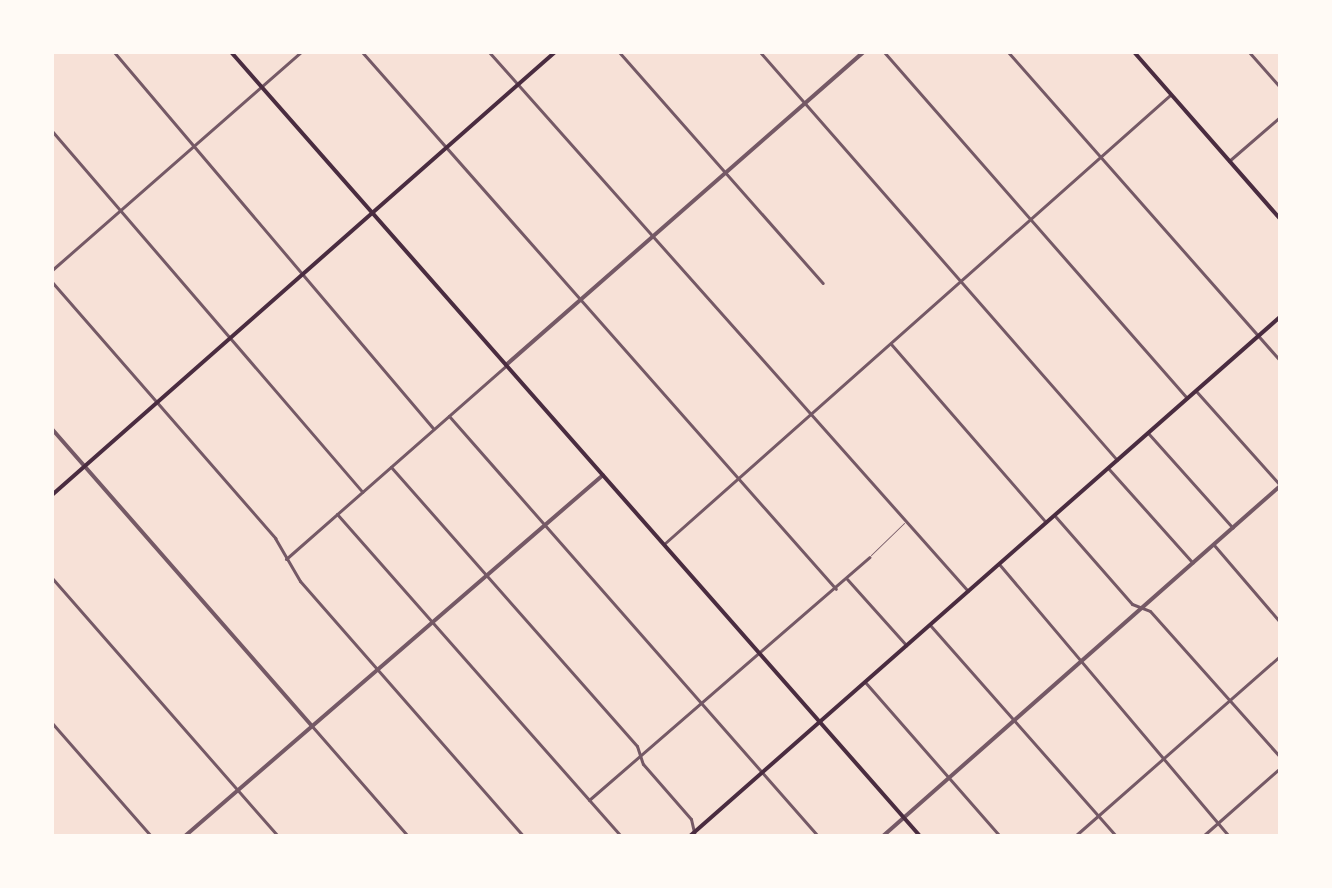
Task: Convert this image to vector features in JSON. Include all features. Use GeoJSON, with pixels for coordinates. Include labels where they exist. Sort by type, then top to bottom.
{"type":"FeatureCollection","features":[{"type":"Feature","properties":{"kind":"main road"},"geometry":{"type":"LineString","coordinates":[[231,52],[920,836]]}},
{"type":"Feature","properties":{"kind":"main road"},"geometry":{"type":"LineString","coordinates":[[52,495],[555,52]]}},
{"type":"Feature","properties":{"kind":"main road"},"geometry":{"type":"LineString","coordinates":[[1134,52],[1280,219]]}},
{"type":"Feature","properties":{"kind":"main road"},"geometry":{"type":"LineString","coordinates":[[693,835],[1280,317]]}},
{"type":"Feature","properties":{"kind":"street"},"geometry":{"type":"LineString","coordinates":[[114,52],[434,429]]}},
{"type":"Feature","properties":{"kind":"street"},"geometry":{"type":"LineString","coordinates":[[52,270],[301,52]]}},
{"type":"Feature","properties":{"kind":"street"},"geometry":{"type":"LineString","coordinates":[[362,52],[836,589]]}},
{"type":"Feature","properties":{"kind":"street"},"geometry":{"type":"LineString","coordinates":[[489,52],[968,591]]}},
{"type":"Feature","properties":{"kind":"street"},"geometry":{"type":"LineString","coordinates":[[619,52],[823,283]]}},
{"type":"Feature","properties":{"kind":"street"},"geometry":{"type":"LineString","coordinates":[[760,52],[1117,460]]}},
{"type":"Feature","properties":{"kind":"street"},"geometry":{"type":"LineString","coordinates":[[286,559],[863,52]]}},
{"type":"Feature","properties":{"kind":"street"},"geometry":{"type":"LineString","coordinates":[[884,52],[1188,398]]}},
{"type":"Feature","properties":{"kind":"street"},"geometry":{"type":"LineString","coordinates":[[1008,52],[1280,360]]}},
{"type":"Feature","properties":{"kind":"street"},"geometry":{"type":"LineString","coordinates":[[1249,52],[1280,87]]}},
{"type":"Feature","properties":{"kind":"street"},"geometry":{"type":"LineString","coordinates":[[664,544],[1171,94]]}},
{"type":"Feature","properties":{"kind":"street"},"geometry":{"type":"LineString","coordinates":[[1229,161],[1280,117]]}},
{"type":"Feature","properties":{"kind":"street"},"geometry":{"type":"LineString","coordinates":[[52,131],[363,492]]}},
{"type":"Feature","properties":{"kind":"street"},"geometry":{"type":"LineString","coordinates":[[52,282],[275,538],[286,559],[377,669],[523,836]]}},
{"type":"Feature","properties":{"kind":"street"},"geometry":{"type":"LineString","coordinates":[[891,344],[1046,522]]}},
{"type":"Feature","properties":{"kind":"street"},"geometry":{"type":"LineString","coordinates":[[883,836],[1280,486],[1196,391]]}},
{"type":"Feature","properties":{"kind":"street"},"geometry":{"type":"LineString","coordinates":[[449,416],[818,836]]}},
{"type":"Feature","properties":{"kind":"street"},"geometry":{"type":"LineString","coordinates":[[52,429],[408,836]]}},
{"type":"Feature","properties":{"kind":"street"},"geometry":{"type":"LineString","coordinates":[[1148,433],[1233,528]]}},
{"type":"Feature","properties":{"kind":"street"},"geometry":{"type":"LineString","coordinates":[[391,467],[637,746],[640,756],[691,819],[693,835]]}},
{"type":"Feature","properties":{"kind":"street"},"geometry":{"type":"LineString","coordinates":[[1108,468],[1193,563]]}},
{"type":"Feature","properties":{"kind":"street"},"geometry":{"type":"LineString","coordinates":[[185,836],[603,475]]}},
{"type":"Feature","properties":{"kind":"street"},"geometry":{"type":"LineString","coordinates":[[337,514],[621,836]]}},
{"type":"Feature","properties":{"kind":"street"},"geometry":{"type":"LineString","coordinates":[[1054,515],[1132,604],[1150,611],[1280,757]]}},
{"type":"Feature","properties":{"kind":"street"},"geometry":{"type":"LineString","coordinates":[[1214,545],[1280,622]]}},
{"type":"Feature","properties":{"kind":"street"},"geometry":{"type":"LineString","coordinates":[[589,800],[870,557]]}},
{"type":"Feature","properties":{"kind":"street"},"geometry":{"type":"LineString","coordinates":[[999,564],[1229,836]]}},
{"type":"Feature","properties":{"kind":"street"},"geometry":{"type":"LineString","coordinates":[[52,578],[278,836]]}},
{"type":"Feature","properties":{"kind":"street"},"geometry":{"type":"LineString","coordinates":[[847,579],[907,646]]}},
{"type":"Feature","properties":{"kind":"street"},"geometry":{"type":"LineString","coordinates":[[930,625],[1116,836]]}},
{"type":"Feature","properties":{"kind":"street"},"geometry":{"type":"LineString","coordinates":[[1075,836],[1280,656]]}},
{"type":"Feature","properties":{"kind":"street"},"geometry":{"type":"LineString","coordinates":[[865,682],[1000,836]]}},
{"type":"Feature","properties":{"kind":"street"},"geometry":{"type":"LineString","coordinates":[[52,723],[151,836]]}},
{"type":"Feature","properties":{"kind":"street"},"geometry":{"type":"LineString","coordinates":[[1203,836],[1280,768]]}},
{"type":"Feature","properties":{"kind":"lane"},"geometry":{"type":"LineString","coordinates":[[870,557],[905,522]]}}]}
